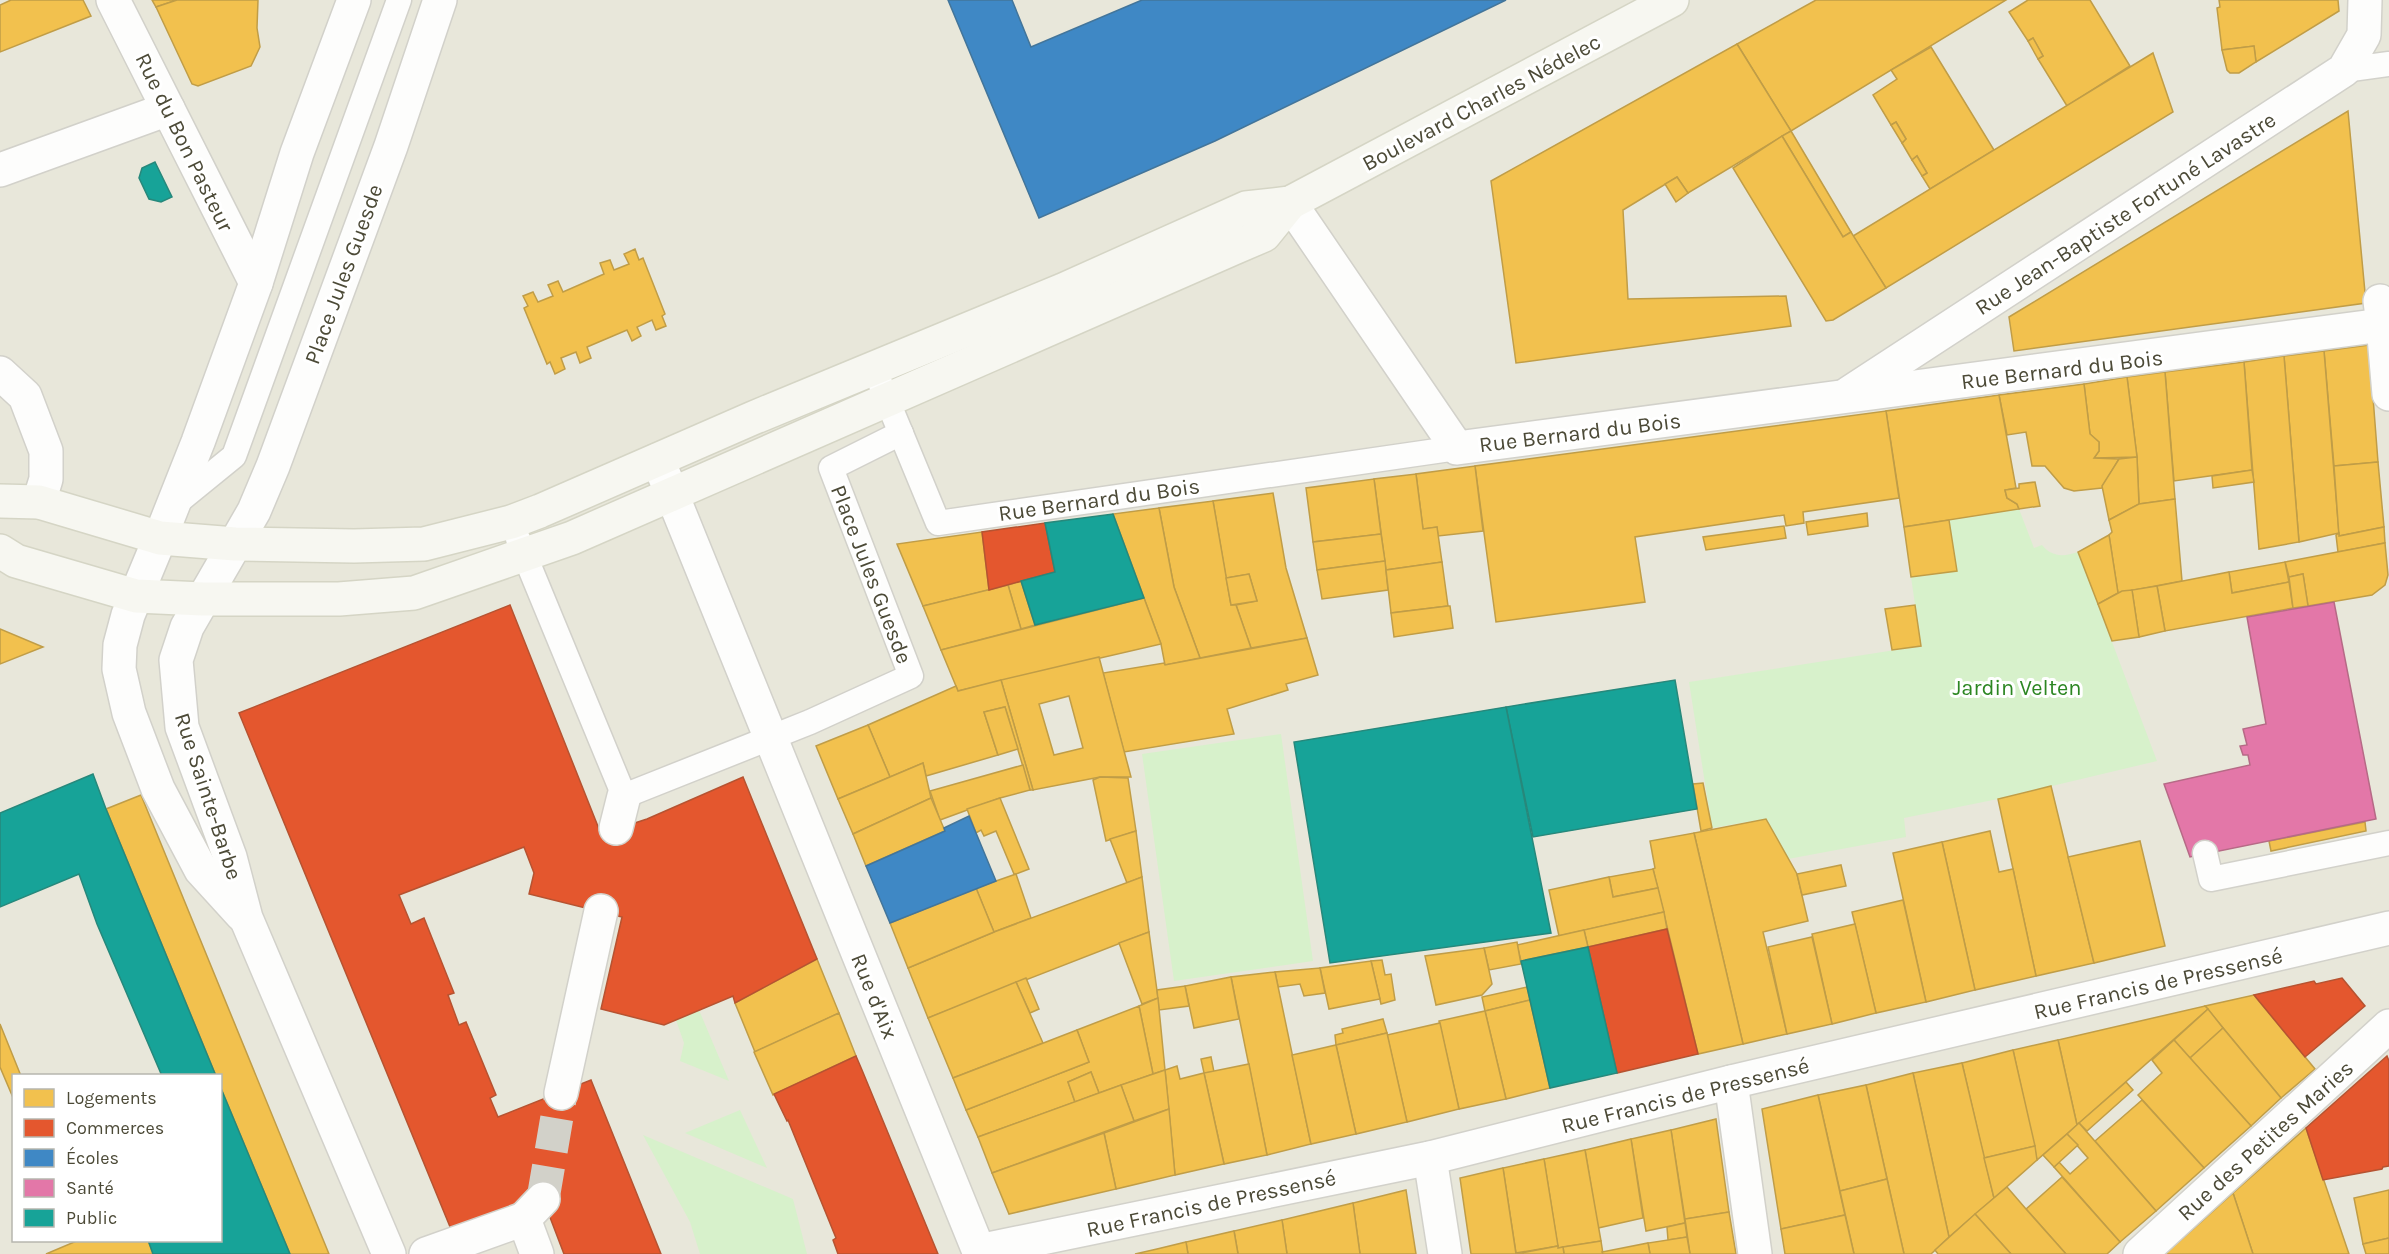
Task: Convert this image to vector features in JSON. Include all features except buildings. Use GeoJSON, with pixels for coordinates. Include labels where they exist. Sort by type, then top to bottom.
{"type":"FeatureCollection","features":[{"type":"Feature","properties":{"kind":"main road","name":"Boulevard Charles Nédelec"},"geometry":{"type":"LineString","coordinates":[[1069,304],[1246,208],[1290,203],[1672,0]]}},
{"type":"Feature","properties":{"kind":"main road"},"geometry":{"type":"LineString","coordinates":[[0,501],[39,502],[160,538],[235,544],[354,546],[424,544],[511,522],[874,368],[1069,304]]}},
{"type":"Feature","properties":{"kind":"main road"},"geometry":{"type":"LineString","coordinates":[[0,551],[16,561],[136,596],[203,599],[339,599],[414,593],[572,538],[673,495],[886,399],[1069,304]]}},
{"type":"Feature","properties":{"kind":"street","name":"Rue du Bon Pasteur"},"geometry":{"type":"LineString","coordinates":[[113,0],[256,283]]}},
{"type":"Feature","properties":{"kind":"street","name":"Place Jules Guesde"},"geometry":{"type":"LineString","coordinates":[[160,538],[256,283],[297,153],[354,0]]}},
{"type":"Feature","properties":{"kind":"street","name":"Place Jules Guesde"},"geometry":{"type":"LineString","coordinates":[[235,544],[254,511],[273,466],[391,146],[440,0]]}},
{"type":"Feature","properties":{"kind":"street","name":"Rue Jean-Baptiste Fortuné Lavastre"},"geometry":{"type":"LineString","coordinates":[[1842,397],[2344,70],[2364,35],[2365,0]]}},
{"type":"Feature","properties":{"kind":"street"},"geometry":{"type":"LineString","coordinates":[[0,170],[168,109]]}},
{"type":"Feature","properties":{"kind":"street"},"geometry":{"type":"LineString","coordinates":[[1290,203],[1457,448]]}},
{"type":"Feature","properties":{"kind":"street"},"geometry":{"type":"LineString","coordinates":[[2384,317],[2389,394]]}},
{"type":"Feature","properties":{"kind":"street","name":"Rue Bernard du Bois"},"geometry":{"type":"LineString","coordinates":[[1457,448],[1842,397],[2384,317]]}},
{"type":"Feature","properties":{"kind":"street"},"geometry":{"type":"LineString","coordinates":[[0,373],[25,396],[46,451],[46,479],[39,502]]}},
{"type":"Feature","properties":{"kind":"street"},"geometry":{"type":"LineString","coordinates":[[658,460],[770,737]]}},
{"type":"Feature","properties":{"kind":"street","name":"Rue Sainte-Barbe"},"geometry":{"type":"LineString","coordinates":[[160,538],[128,615],[120,645],[119,669],[129,713],[158,789],[201,870],[246,918]]}},
{"type":"Feature","properties":{"kind":"street","name":"Rue Sainte-Barbe"},"geometry":{"type":"LineString","coordinates":[[235,544],[187,627],[176,660],[182,727],[230,856],[246,918],[389,1254]]}},
{"type":"Feature","properties":{"kind":"street","name":"Rue d'Aix"},"geometry":{"type":"LineString","coordinates":[[770,737],[979,1253]]}},
{"type":"Feature","properties":{"kind":"street"},"geometry":{"type":"LineString","coordinates":[[616,828],[624,796]]}},
{"type":"Feature","properties":{"kind":"street"},"geometry":{"type":"LineString","coordinates":[[561,1093],[601,910]]}},
{"type":"Feature","properties":{"kind":"street","name":"Rue Francis de Pressensé"},"geometry":{"type":"LineString","coordinates":[[979,1253],[1430,1158],[1731,1082],[2389,928]]}},
{"type":"Feature","properties":{"kind":"street","name":"Rue des Petites Maries"},"geometry":{"type":"LineString","coordinates":[[2140,1254],[2389,1026]]}},
{"type":"Feature","properties":{"kind":"street"},"geometry":{"type":"LineString","coordinates":[[1731,1082],[1755,1254]]}},
{"type":"Feature","properties":{"kind":"street"},"geometry":{"type":"LineString","coordinates":[[1430,1158],[1445,1254]]}},
{"type":"Feature","properties":{"kind":"street"},"geometry":{"type":"LineString","coordinates":[[426,1254],[534,1209],[537,1254]]}},
{"type":"Feature","properties":{"kind":"lane","name":"Place Jules Guesde"},"geometry":{"type":"LineString","coordinates":[[174,504],[234,456],[399,0]]}},
{"type":"Feature","properties":{"kind":"lane"},"geometry":{"type":"LineString","coordinates":[[2344,70],[2389,64]]}},
{"type":"Feature","properties":{"kind":"lane","name":"Rue Bernard du Bois"},"geometry":{"type":"LineString","coordinates":[[874,368],[938,523],[1457,448]]}},
{"type":"Feature","properties":{"kind":"lane","name":"Place Jules Guesde"},"geometry":{"type":"LineString","coordinates":[[624,796],[810,722],[911,676],[831,468],[901,433]]}},
{"type":"Feature","properties":{"kind":"lane"},"geometry":{"type":"LineString","coordinates":[[511,522],[624,796]]}},
{"type":"Feature","properties":{"kind":"lane"},"geometry":{"type":"LineString","coordinates":[[2205,854],[2211,879],[2389,843]]}},
{"type":"Feature","properties":{"kind":"shaded area"},"geometry":{"type":"Polygon","coordinates":[[[0,0],[2389,0],[2389,1254],[0,1254],[0,0]]]}},
{"type":"Feature","properties":{"kind":"green space","name":"Jardin Velten"},"geometry":{"type":"Polygon","coordinates":[[[2019,509],[2034,548],[2042,545],[2058,555],[2078,552],[2157,761],[1998,799],[1904,818],[1906,837],[1788,859],[1765,819],[1712,828],[1689,682],[1921,646],[1911,577],[1956,570],[1949,520],[2019,509]]]}},
{"type":"Feature","properties":{"kind":"green space"},"geometry":{"type":"Polygon","coordinates":[[[1281,734],[1313,961],[1174,981],[1142,754],[1281,734]]]}},
{"type":"Feature","properties":{"kind":"green space"},"geometry":{"type":"Polygon","coordinates":[[[699,1010],[729,1081],[680,1061],[684,1043],[676,1020],[699,1010]]]}},
{"type":"Feature","properties":{"kind":"green space"},"geometry":{"type":"Polygon","coordinates":[[[740,1110],[767,1168],[685,1133],[740,1110]]]}},
{"type":"Feature","properties":{"kind":"green space"},"geometry":{"type":"Polygon","coordinates":[[[643,1135],[793,1199],[807,1254],[700,1254],[690,1222],[643,1135]]]}},
{"type":"Feature","properties":{"kind":"tunnel"},"geometry":{"type":"LineString","coordinates":[[543,1199],[561,1093]]}}]}
